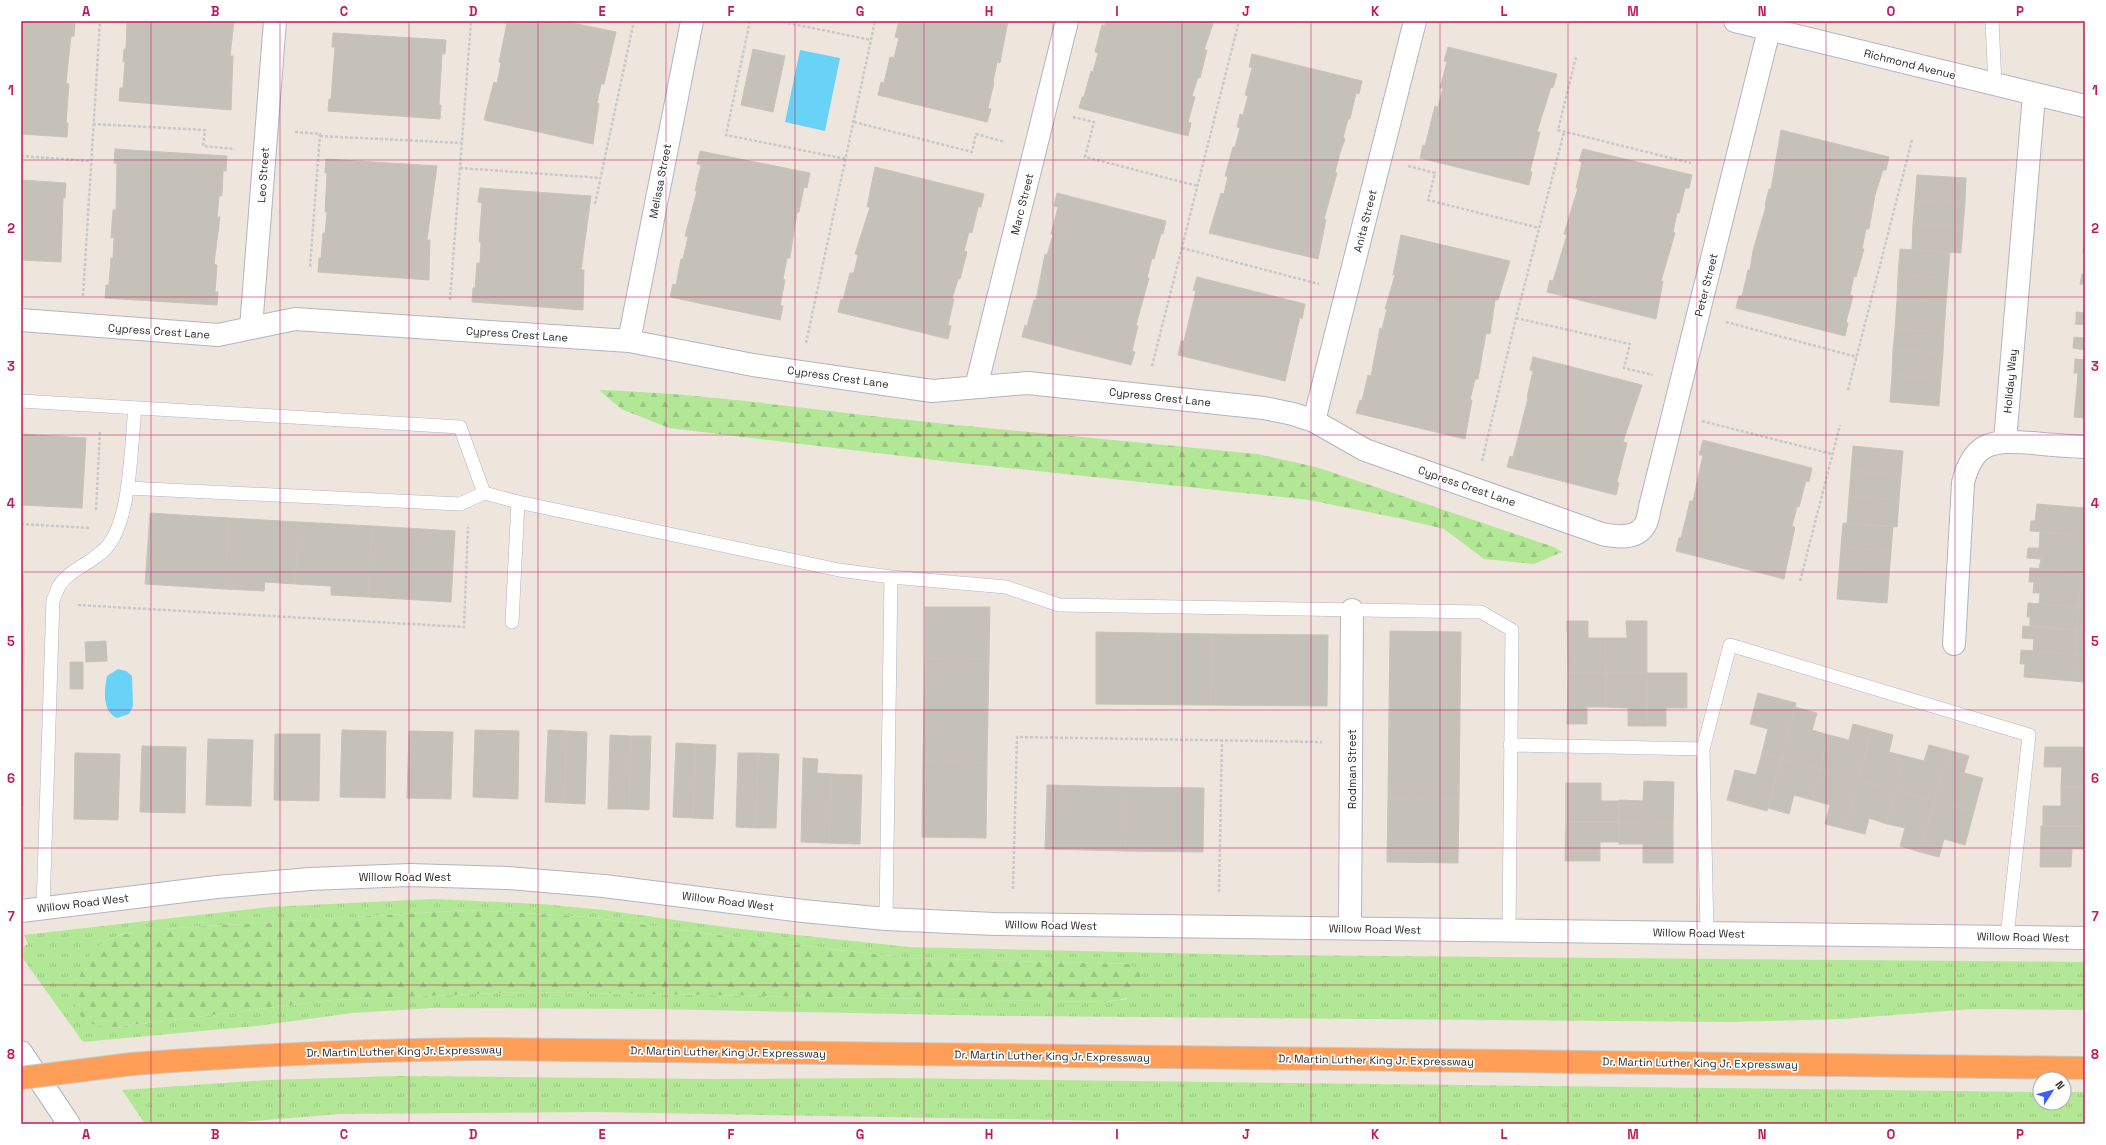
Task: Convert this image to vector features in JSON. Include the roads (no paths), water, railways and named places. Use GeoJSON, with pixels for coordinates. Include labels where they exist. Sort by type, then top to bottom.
{"type":"FeatureCollection","features":[{"type":"Feature","properties":{"kind":"highway","name":"Dr. Martin Luther King Jr. Expressway"},"geometry":{"type":"LineString","coordinates":[[21,1078],[132,1064],[249,1055],[360,1050],[483,1049],[2085,1068]]}},
{"type":"Feature","properties":{"kind":"street","name":"Leo Street"},"geometry":{"type":"LineString","coordinates":[[251,328],[275,21]]}},
{"type":"Feature","properties":{"kind":"street","name":"Melissa Street"},"geometry":{"type":"LineString","coordinates":[[629,341],[692,21]]}},
{"type":"Feature","properties":{"kind":"street","name":"Marc Street"},"geometry":{"type":"LineString","coordinates":[[976,387],[1067,21]]}},
{"type":"Feature","properties":{"kind":"street","name":"Anita Street"},"geometry":{"type":"LineString","coordinates":[[1314,421],[1415,21]]}},
{"type":"Feature","properties":{"kind":"street","name":"Richmond Avenue"},"geometry":{"type":"LineString","coordinates":[[1734,21],[1995,84],[2034,95],[2085,106]]}},
{"type":"Feature","properties":{"kind":"street","name":"Peter Street"},"geometry":{"type":"LineString","coordinates":[[1634,535],[1645,526],[1769,30]]}},
{"type":"Feature","properties":{"kind":"street","name":"Holiday Way"},"geometry":{"type":"LineString","coordinates":[[2005,441],[2034,95]]}},
{"type":"Feature","properties":{"kind":"street","name":"Cypress Crest Lane"},"geometry":{"type":"LineString","coordinates":[[21,320],[218,335],[295,319],[629,341],[753,366],[932,390],[1028,383],[1270,409],[1314,421],[1364,450],[1602,534],[1617,537],[1634,535]]}},
{"type":"Feature","properties":{"kind":"street"},"geometry":{"type":"LineString","coordinates":[[1954,644],[1963,483],[1966,468],[1976,453],[1982,448],[1988,444],[2005,441],[2085,447]]}},
{"type":"Feature","properties":{"kind":"street","name":"Rodman Street"},"geometry":{"type":"LineString","coordinates":[[1350,928],[1352,610]]}},
{"type":"Feature","properties":{"kind":"street","name":"Willow Road West"},"geometry":{"type":"LineString","coordinates":[[21,911],[217,887],[310,879],[410,874],[507,878],[604,886],[803,911],[886,919],[994,924],[2085,938]]}},
{"type":"Feature","properties":{"kind":"street"},"geometry":{"type":"LineString","coordinates":[[21,1052],[69,1124]]}},
{"type":"Feature","properties":{"kind":"lane"},"geometry":{"type":"LineString","coordinates":[[1992,21],[1995,84]]}},
{"type":"Feature","properties":{"kind":"lane"},"geometry":{"type":"LineString","coordinates":[[21,401],[460,427],[484,493]]}},
{"type":"Feature","properties":{"kind":"lane"},"geometry":{"type":"LineString","coordinates":[[43,908],[53,600],[59,586],[68,576],[97,558],[110,542],[125,502],[135,408]]}},
{"type":"Feature","properties":{"kind":"lane"},"geometry":{"type":"LineString","coordinates":[[127,488],[460,504],[484,493],[518,502],[839,570],[891,577],[1006,586],[1059,605],[1481,612],[1512,630],[1509,930]]}},
{"type":"Feature","properties":{"kind":"lane"},"geometry":{"type":"LineString","coordinates":[[512,622],[518,502]]}},
{"type":"Feature","properties":{"kind":"lane"},"geometry":{"type":"LineString","coordinates":[[886,919],[891,577]]}},
{"type":"Feature","properties":{"kind":"lane"},"geometry":{"type":"LineString","coordinates":[[1707,933],[1703,748],[1730,645],[2029,735],[2007,937]]}},
{"type":"Feature","properties":{"kind":"lane"},"geometry":{"type":"LineString","coordinates":[[1510,745],[1703,748]]}},
{"type":"Feature","properties":{"kind":"water"},"geometry":{"type":"Polygon","coordinates":[[[800,50],[840,58],[825,131],[785,122],[800,50]]]}},
{"type":"Feature","properties":{"kind":"water"},"geometry":{"type":"Polygon","coordinates":[[[118,669],[126,671],[132,676],[133,706],[129,714],[117,718],[112,715],[106,706],[105,688],[107,676],[118,669]]]}}]}
